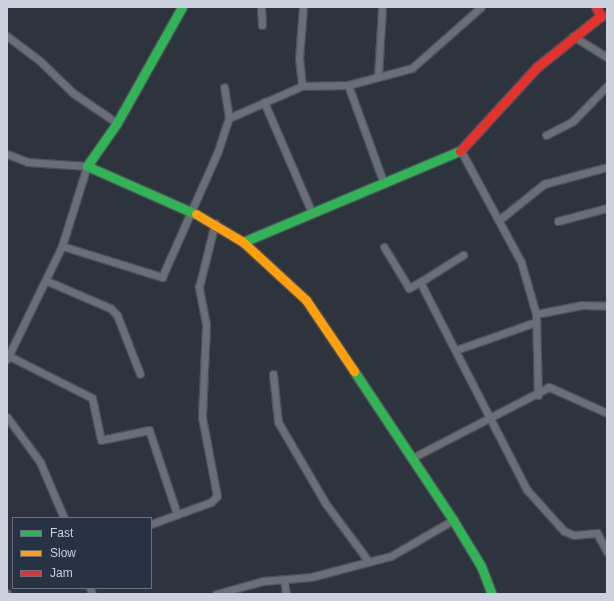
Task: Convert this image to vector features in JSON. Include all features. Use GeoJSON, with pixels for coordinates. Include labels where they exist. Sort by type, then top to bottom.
{"type":"FeatureCollection","features":[{"type":"Feature","properties":{"kind":"street"},"geometry":{"type":"LineString","coordinates":[[178,514],[149,430],[101,440],[92,398],[8,358],[47,281],[62,246],[88,166],[117,123],[182,7]]}},
{"type":"Feature","properties":{"kind":"street"},"geometry":{"type":"LineString","coordinates":[[261,7],[262,26]]}},
{"type":"Feature","properties":{"kind":"street"},"geometry":{"type":"LineString","coordinates":[[302,86],[299,60],[303,7]]}},
{"type":"Feature","properties":{"kind":"street"},"geometry":{"type":"LineString","coordinates":[[378,77],[382,7]]}},
{"type":"Feature","properties":{"kind":"street"},"geometry":{"type":"LineString","coordinates":[[229,118],[302,86],[348,85],[412,68],[480,7]]}},
{"type":"Feature","properties":{"kind":"street"},"geometry":{"type":"LineString","coordinates":[[242,242],[460,151],[537,67],[573,36],[600,16],[596,7]]}},
{"type":"Feature","properties":{"kind":"street"},"geometry":{"type":"LineString","coordinates":[[7,36],[40,61],[73,93],[117,123]]}},
{"type":"Feature","properties":{"kind":"street"},"geometry":{"type":"LineString","coordinates":[[573,36],[607,57]]}},
{"type":"Feature","properties":{"kind":"street"},"geometry":{"type":"LineString","coordinates":[[348,85],[384,184]]}},
{"type":"Feature","properties":{"kind":"street"},"geometry":{"type":"LineString","coordinates":[[546,135],[573,121],[607,86]]}},
{"type":"Feature","properties":{"kind":"street"},"geometry":{"type":"LineString","coordinates":[[62,246],[162,277],[192,212],[229,118],[224,87]]}},
{"type":"Feature","properties":{"kind":"street"},"geometry":{"type":"LineString","coordinates":[[264,102],[312,213]]}},
{"type":"Feature","properties":{"kind":"street"},"geometry":{"type":"LineString","coordinates":[[460,151],[521,262],[536,314],[538,395]]}},
{"type":"Feature","properties":{"kind":"street"},"geometry":{"type":"LineString","coordinates":[[7,154],[28,162],[88,166],[215,223],[242,242],[306,300],[453,520],[481,566],[492,594]]}},
{"type":"Feature","properties":{"kind":"street"},"geometry":{"type":"LineString","coordinates":[[499,220],[544,184],[607,167]]}},
{"type":"Feature","properties":{"kind":"street"},"geometry":{"type":"LineString","coordinates":[[558,221],[607,208]]}},
{"type":"Feature","properties":{"kind":"street"},"geometry":{"type":"LineString","coordinates":[[152,524],[211,502],[217,496],[202,417],[206,324],[199,287],[215,223]]}},
{"type":"Feature","properties":{"kind":"street"},"geometry":{"type":"LineString","coordinates":[[384,247],[409,288],[463,255]]}},
{"type":"Feature","properties":{"kind":"street"},"geometry":{"type":"LineString","coordinates":[[47,281],[113,311],[140,374]]}},
{"type":"Feature","properties":{"kind":"street"},"geometry":{"type":"LineString","coordinates":[[420,282],[456,350],[489,419],[533,499],[568,534],[597,533],[607,552]]}},
{"type":"Feature","properties":{"kind":"street"},"geometry":{"type":"LineString","coordinates":[[536,314],[582,305],[607,306]]}},
{"type":"Feature","properties":{"kind":"street"},"geometry":{"type":"LineString","coordinates":[[456,350],[536,322]]}},
{"type":"Feature","properties":{"kind":"street"},"geometry":{"type":"LineString","coordinates":[[273,374],[278,422],[326,504],[369,562]]}},
{"type":"Feature","properties":{"kind":"street"},"geometry":{"type":"LineString","coordinates":[[412,458],[538,395],[549,387],[607,413]]}},
{"type":"Feature","properties":{"kind":"street"},"geometry":{"type":"LineString","coordinates":[[7,417],[40,462],[64,517]]}},
{"type":"Feature","properties":{"kind":"street"},"geometry":{"type":"LineString","coordinates":[[216,594],[263,581],[284,580],[369,562],[408,548],[453,520]]}},
{"type":"Feature","properties":{"kind":"street"},"geometry":{"type":"LineString","coordinates":[[284,580],[286,594]]}},
{"type":"Feature","properties":{"kind":"traffic: fast"},"geometry":{"type":"LineString","coordinates":[[182,7],[117,123],[87,166],[196,214]]}},
{"type":"Feature","properties":{"kind":"traffic: fast"},"geometry":{"type":"LineString","coordinates":[[243,242],[460,151]]}},
{"type":"Feature","properties":{"kind":"traffic: fast"},"geometry":{"type":"LineString","coordinates":[[354,371],[453,520],[481,566],[492,594]]}},
{"type":"Feature","properties":{"kind":"traffic: slow"},"geometry":{"type":"LineString","coordinates":[[196,214],[243,242],[306,300],[354,371]]}},
{"type":"Feature","properties":{"kind":"traffic: jam"},"geometry":{"type":"LineString","coordinates":[[460,151],[537,67],[601,16],[596,7]]}}]}
